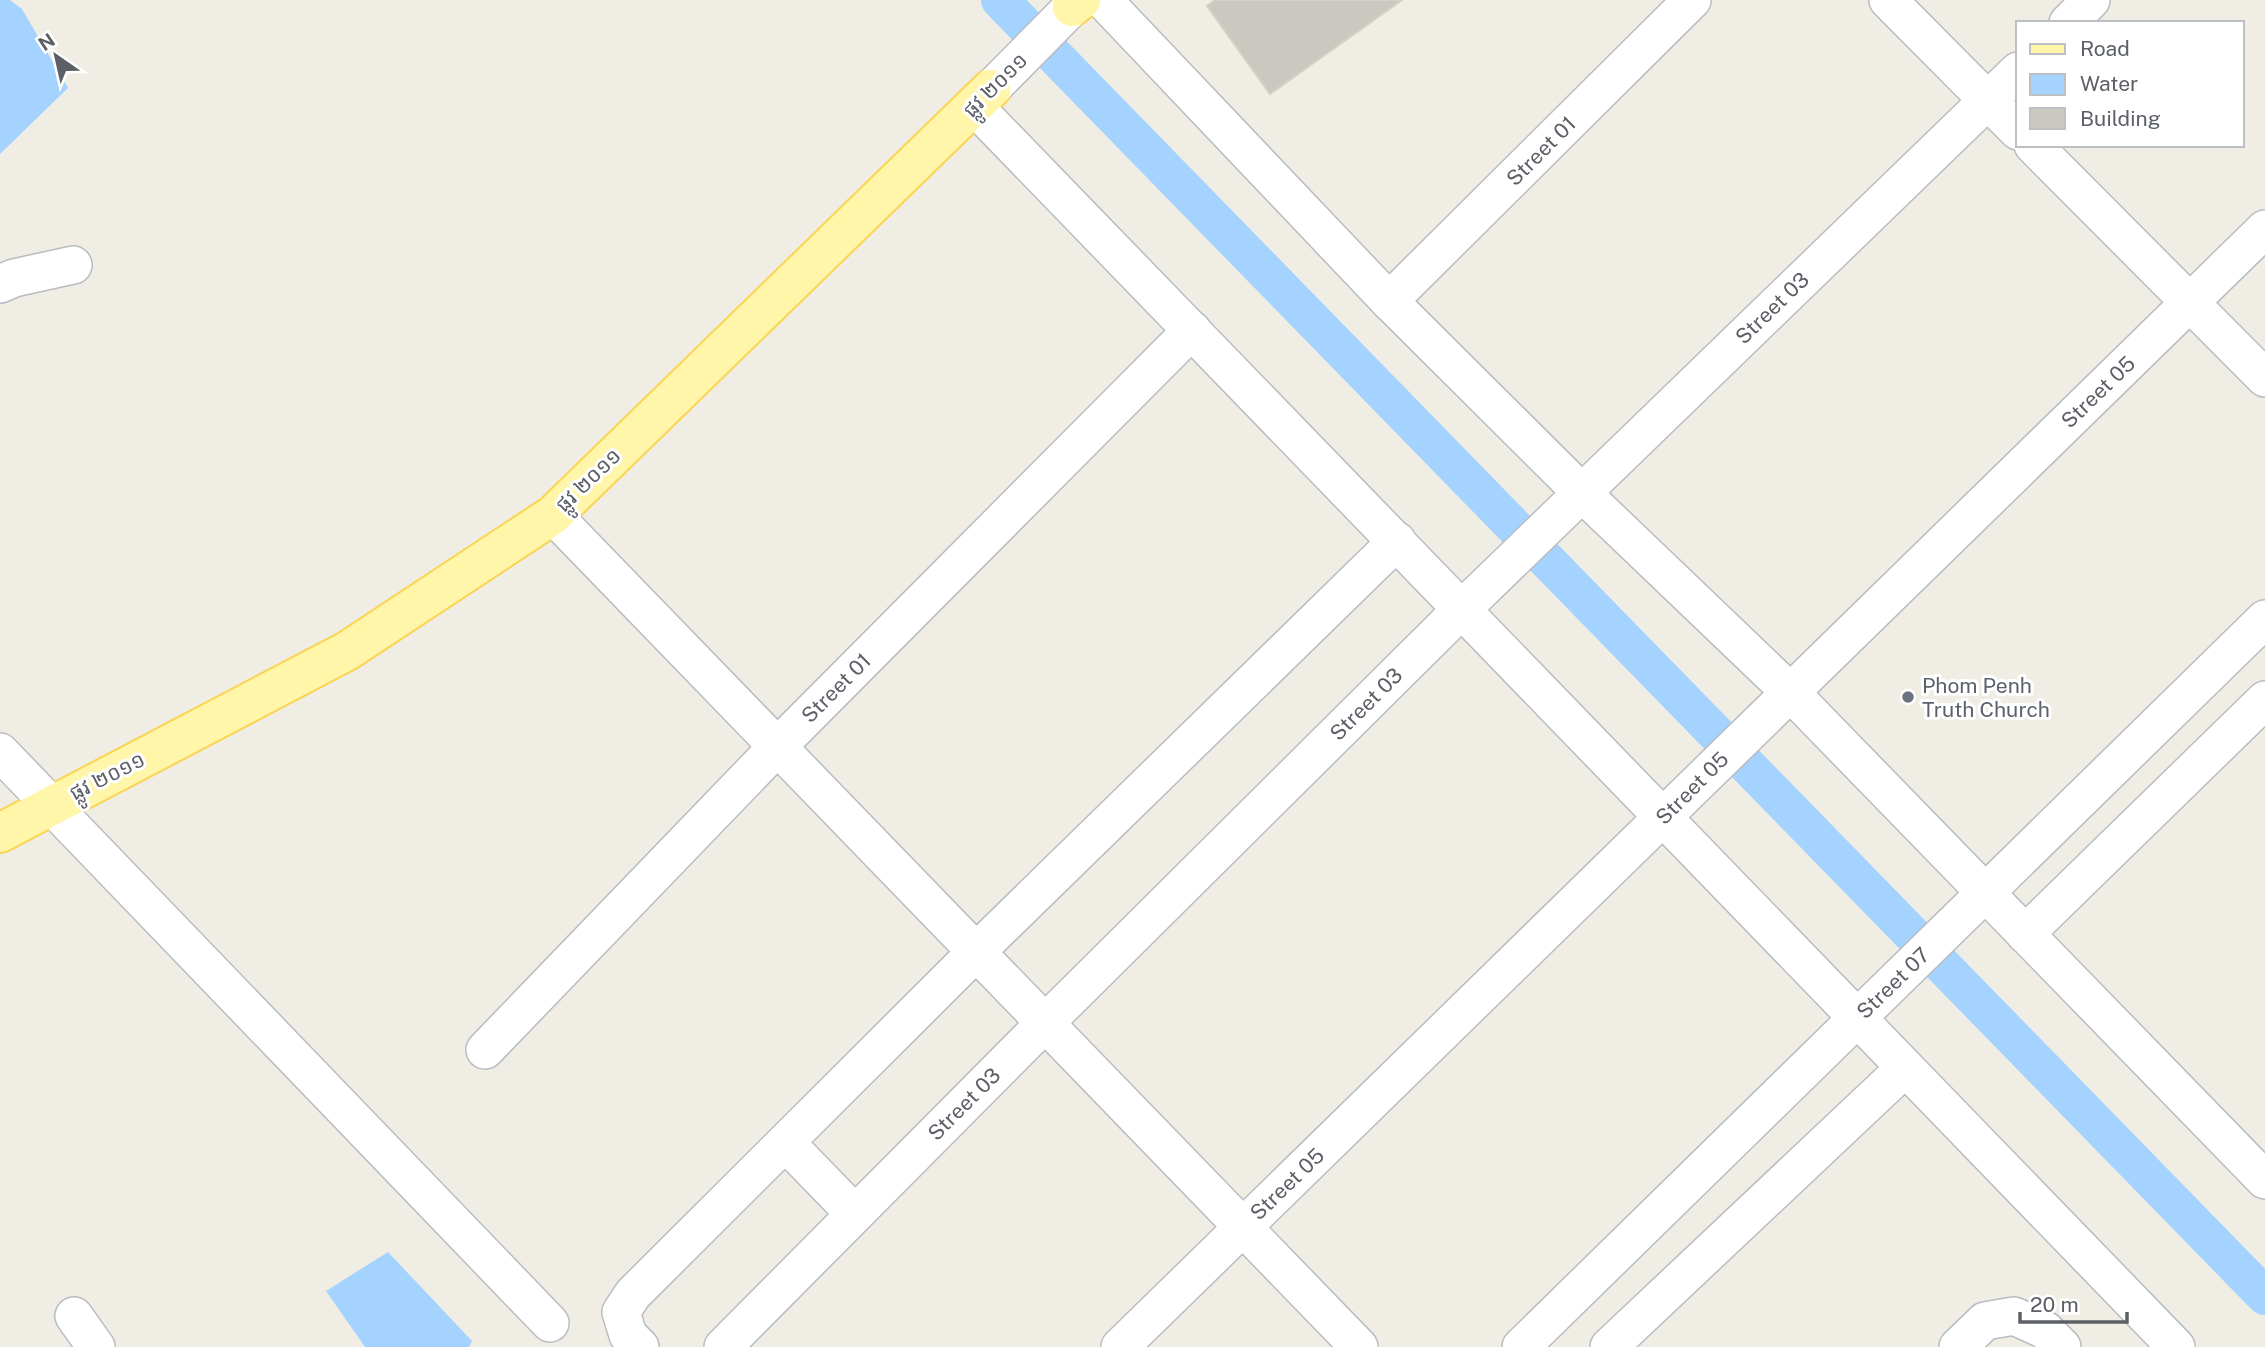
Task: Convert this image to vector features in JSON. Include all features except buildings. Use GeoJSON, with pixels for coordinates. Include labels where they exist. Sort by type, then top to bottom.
{"type":"FeatureCollection","features":[{"type":"Feature","properties":{"kind":"main road","name":"ផ្លូវ ២០១១"},"geometry":{"type":"LineString","coordinates":[[0,833],[347,652],[553,514],[983,97]]}},
{"type":"Feature","properties":{"kind":"street","name":"Street 01"},"geometry":{"type":"LineString","coordinates":[[1389,301],[1692,0]]}},
{"type":"Feature","properties":{"kind":"street"},"geometry":{"type":"LineString","coordinates":[[1888,0],[2016,129]]}},
{"type":"Feature","properties":{"kind":"street"},"geometry":{"type":"LineString","coordinates":[[2070,21],[2091,0]]}},
{"type":"Feature","properties":{"kind":"street"},"geometry":{"type":"LineString","coordinates":[[1085,2],[1389,301],[1976,903],[2025,934],[2265,1180]]}},
{"type":"Feature","properties":{"kind":"street","name":"ផ្លូវ ២០១១"},"geometry":{"type":"LineString","coordinates":[[983,97],[1085,2]]}},
{"type":"Feature","properties":{"kind":"street","name":"Street 03"},"geometry":{"type":"LineString","coordinates":[[723,1347],[1467,604],[2016,73]]}},
{"type":"Feature","properties":{"kind":"street"},"geometry":{"type":"LineString","coordinates":[[983,97],[1192,330],[1397,541],[1467,604],[1669,810],[1870,1006],[1905,1068],[2176,1347]]}},
{"type":"Feature","properties":{"kind":"street"},"geometry":{"type":"LineString","coordinates":[[2035,147],[2265,378]]}},
{"type":"Feature","properties":{"kind":"street","name":"Street 05"},"geometry":{"type":"LineString","coordinates":[[1120,1347],[2265,229]]}},
{"type":"Feature","properties":{"kind":"street"},"geometry":{"type":"LineString","coordinates":[[0,284],[14,278],[73,265]]}},
{"type":"Feature","properties":{"kind":"street","name":"Street 01"},"geometry":{"type":"LineString","coordinates":[[485,1051],[777,747],[1192,330]]}},
{"type":"Feature","properties":{"kind":"street"},"geometry":{"type":"LineString","coordinates":[[553,514],[1359,1347]]}},
{"type":"Feature","properties":{"kind":"street"},"geometry":{"type":"LineString","coordinates":[[640,1347],[628,1335],[621,1312],[633,1294],[976,952],[1397,541]]}},
{"type":"Feature","properties":{"kind":"street","name":"Street 07"},"geometry":{"type":"LineString","coordinates":[[1521,1347],[2265,619]]}},
{"type":"Feature","properties":{"kind":"street"},"geometry":{"type":"LineString","coordinates":[[2025,934],[2265,700]]}},
{"type":"Feature","properties":{"kind":"street"},"geometry":{"type":"LineString","coordinates":[[0,752],[550,1323]]}},
{"type":"Feature","properties":{"kind":"street"},"geometry":{"type":"LineString","coordinates":[[1609,1347],[1905,1068]]}},
{"type":"Feature","properties":{"kind":"street"},"geometry":{"type":"LineString","coordinates":[[786,1143],[855,1214]]}},
{"type":"Feature","properties":{"kind":"street"},"geometry":{"type":"LineString","coordinates":[[74,1316],[96,1347]]}},
{"type":"Feature","properties":{"kind":"street"},"geometry":{"type":"LineString","coordinates":[[1958,1347],[1985,1321],[2014,1316],[2045,1330],[2062,1347]]}},
{"type":"Feature","properties":{"kind":"water"},"geometry":{"type":"Polygon","coordinates":[[[0,0],[10,0],[22,9],[68,88],[0,154],[0,0]]]}},
{"type":"Feature","properties":{"kind":"water"},"geometry":{"type":"Polygon","coordinates":[[[388,1252],[472,1341],[469,1347],[365,1347],[326,1291],[388,1252]]]}},
{"type":"Feature","properties":{"kind":"waterway"},"geometry":{"type":"LineString","coordinates":[[1000,0],[2265,1296]]}},
{"type":"Feature","properties":{"kind":"place","name":"Phom Penh Truth Church"},"geometry":{"type":"Point","coordinates":[1908,697]}}]}
